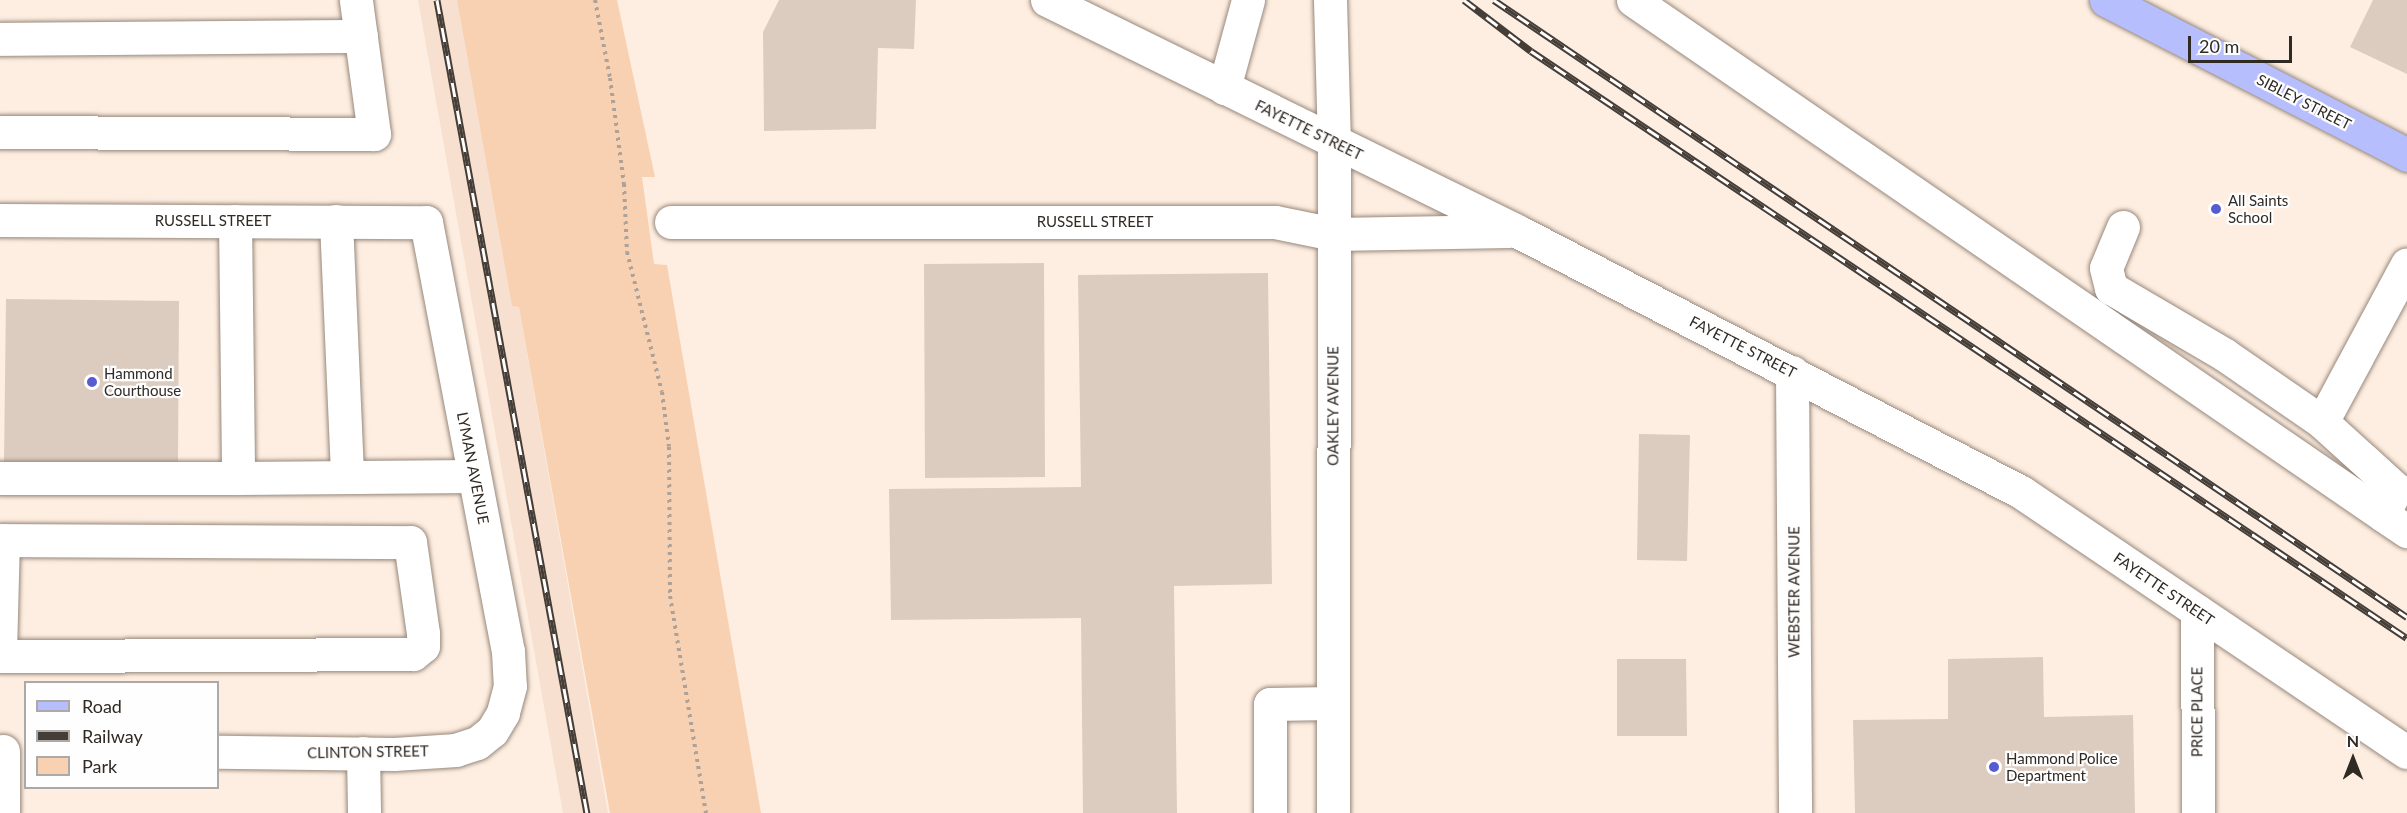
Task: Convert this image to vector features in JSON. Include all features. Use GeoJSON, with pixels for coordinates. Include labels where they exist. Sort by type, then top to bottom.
{"type":"FeatureCollection","features":[{"type":"Feature","properties":{"kind":"main road","name":"SIBLEY STREET"},"geometry":{"type":"LineString","coordinates":[[2106,0],[2407,155]]}},
{"type":"Feature","properties":{"kind":"street"},"geometry":{"type":"LineString","coordinates":[[0,132],[374,134],[356,0]]}},
{"type":"Feature","properties":{"kind":"street","name":"FAYETTE STREET"},"geometry":{"type":"LineString","coordinates":[[1047,0],[1517,231],[2021,492],[2407,752]]}},
{"type":"Feature","properties":{"kind":"street"},"geometry":{"type":"LineString","coordinates":[[1224,88],[1248,0]]}},
{"type":"Feature","properties":{"kind":"street","name":"OAKLEY AVENUE"},"geometry":{"type":"LineString","coordinates":[[1330,0],[1334,142],[1333,813]]}},
{"type":"Feature","properties":{"kind":"street"},"geometry":{"type":"LineString","coordinates":[[1633,0],[2395,523]]}},
{"type":"Feature","properties":{"kind":"street"},"geometry":{"type":"LineString","coordinates":[[0,39],[361,36]]}},
{"type":"Feature","properties":{"kind":"street","name":"RUSSELL STREET"},"geometry":{"type":"LineString","coordinates":[[0,220],[426,222]]}},
{"type":"Feature","properties":{"kind":"street"},"geometry":{"type":"LineString","coordinates":[[235,221],[238,478]]}},
{"type":"Feature","properties":{"kind":"street"},"geometry":{"type":"LineString","coordinates":[[336,221],[347,477]]}},
{"type":"Feature","properties":{"kind":"street","name":"LYMAN AVENUE"},"geometry":{"type":"LineString","coordinates":[[426,222],[508,651],[510,686],[502,713]]}},
{"type":"Feature","properties":{"kind":"street","name":"RUSSELL STREET"},"geometry":{"type":"LineString","coordinates":[[671,222],[1275,222],[1334,234],[1517,231]]}},
{"type":"Feature","properties":{"kind":"street"},"geometry":{"type":"LineString","coordinates":[[2123,227],[2106,268],[2110,288],[2225,355],[2322,422],[2396,489],[2395,523]]}},
{"type":"Feature","properties":{"kind":"street"},"geometry":{"type":"LineString","coordinates":[[2322,422],[2407,264]]}},
{"type":"Feature","properties":{"kind":"street","name":"WEBSTER AVENUE"},"geometry":{"type":"LineString","coordinates":[[1792,372],[1795,813]]}},
{"type":"Feature","properties":{"kind":"street"},"geometry":{"type":"LineString","coordinates":[[0,478],[474,476]]}},
{"type":"Feature","properties":{"kind":"street"},"geometry":{"type":"LineString","coordinates":[[3,540],[410,542],[423,633],[423,646],[414,654],[0,655],[3,540]]}},
{"type":"Feature","properties":{"kind":"street","name":"PRICE PLACE"},"geometry":{"type":"LineString","coordinates":[[2197,611],[2198,813]]}},
{"type":"Feature","properties":{"kind":"street"},"geometry":{"type":"LineString","coordinates":[[1270,813],[1270,704],[1333,703]]}},
{"type":"Feature","properties":{"kind":"street","name":"CLINTON STREET"},"geometry":{"type":"LineString","coordinates":[[219,752],[363,753],[456,750],[477,743],[492,731],[502,713]]}},
{"type":"Feature","properties":{"kind":"street"},"geometry":{"type":"LineString","coordinates":[[3,813],[9,751]]}},
{"type":"Feature","properties":{"kind":"street"},"geometry":{"type":"LineString","coordinates":[[363,753],[364,813]]}},
{"type":"Feature","properties":{"kind":"path"},"geometry":{"type":"LineString","coordinates":[[595,0],[610,78],[624,184],[627,252],[662,392],[669,447],[670,596],[706,813]]}},
{"type":"Feature","properties":{"kind":"shaded area"},"geometry":{"type":"Polygon","coordinates":[[[418,0],[457,0],[512,306],[519,307],[608,813],[563,813],[418,0]]]}},
{"type":"Feature","properties":{"kind":"green space"},"geometry":{"type":"Polygon","coordinates":[[[457,0],[617,0],[655,177],[642,177],[654,264],[667,265],[761,813],[610,813],[519,307],[512,306],[457,0]]]}},
{"type":"Feature","properties":{"kind":"building"},"geometry":{"type":"Polygon","coordinates":[[[779,0],[916,0],[914,49],[878,48],[876,129],[764,131],[763,32],[779,0]]]}},
{"type":"Feature","properties":{"kind":"building"},"geometry":{"type":"Polygon","coordinates":[[[2373,0],[2407,0],[2407,74],[2350,47],[2373,0]]]}},
{"type":"Feature","properties":{"kind":"building"},"geometry":{"type":"Polygon","coordinates":[[[1044,263],[1045,477],[925,478],[924,264],[1044,263]]]}},
{"type":"Feature","properties":{"kind":"building"},"geometry":{"type":"Polygon","coordinates":[[[1268,273],[1272,584],[1174,586],[1177,813],[1083,813],[1081,618],[891,620],[889,489],[1081,487],[1078,275],[1268,273]]]}},
{"type":"Feature","properties":{"kind":"building","name":"Hammond Courthouse"},"geometry":{"type":"Polygon","coordinates":[[[6,299],[179,301],[178,462],[4,462],[6,299]]]}},
{"type":"Feature","properties":{"kind":"building"},"geometry":{"type":"Polygon","coordinates":[[[1639,434],[1690,435],[1687,561],[1637,560],[1639,434]]]}},
{"type":"Feature","properties":{"kind":"building","name":"Hammond Police Department"},"geometry":{"type":"Polygon","coordinates":[[[2043,657],[2044,717],[2133,715],[2135,813],[1855,813],[1853,720],[1948,719],[1948,659],[2043,657]]]}},
{"type":"Feature","properties":{"kind":"building"},"geometry":{"type":"Polygon","coordinates":[[[1617,659],[1686,659],[1687,736],[1617,736],[1617,659]]]}},
{"type":"Feature","properties":{"kind":"railway"},"geometry":{"type":"LineString","coordinates":[[437,0],[587,813]]}},
{"type":"Feature","properties":{"kind":"railway"},"geometry":{"type":"LineString","coordinates":[[1464,0],[1531,51],[2407,638]]}},
{"type":"Feature","properties":{"kind":"railway"},"geometry":{"type":"LineString","coordinates":[[1494,0],[2407,617]]}},
{"type":"Feature","properties":{"kind":"place","name":"All Saints School"},"geometry":{"type":"Point","coordinates":[2216,209]}},
{"type":"Feature","properties":{"kind":"place","name":"Hammond Courthouse"},"geometry":{"type":"Point","coordinates":[92,382]}},
{"type":"Feature","properties":{"kind":"place","name":"Hammond Police Department"},"geometry":{"type":"Point","coordinates":[1994,767]}}]}
